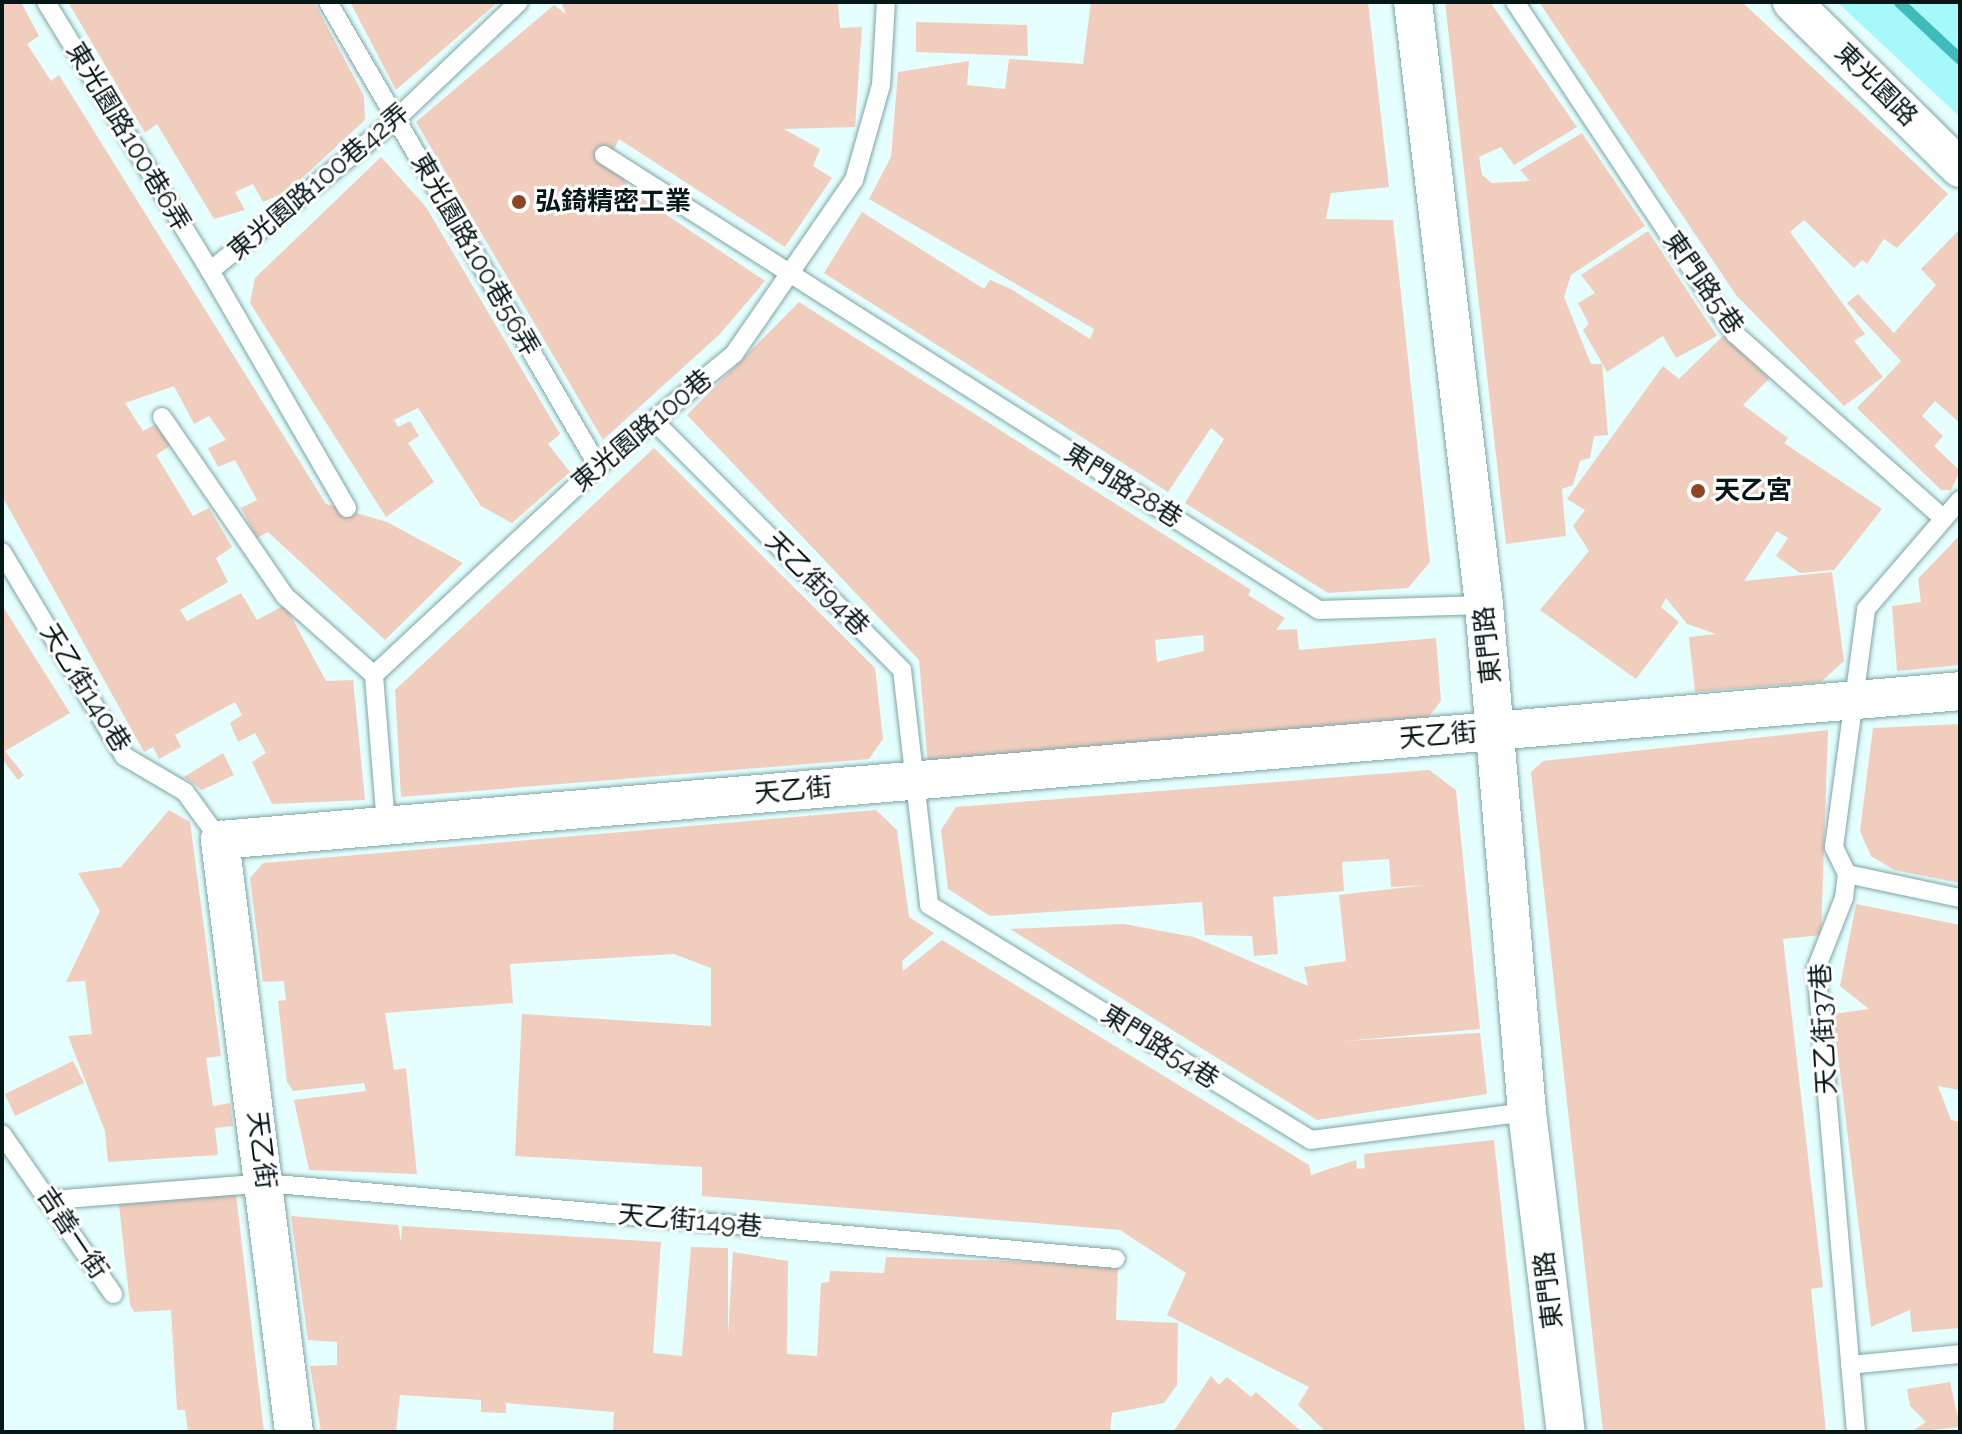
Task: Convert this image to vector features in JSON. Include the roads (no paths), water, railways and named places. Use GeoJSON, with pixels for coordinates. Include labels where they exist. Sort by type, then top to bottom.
{"type":"FeatureCollection","features":[{"type":"Feature","properties":{"kind":"street","name":"東門路"},"geometry":{"type":"LineString","coordinates":[[1413,2],[1484,605],[1527,1112],[1566,1432]]}},
{"type":"Feature","properties":{"kind":"street","name":"東光園路"},"geometry":{"type":"LineString","coordinates":[[1792,2],[1960,168]]}},
{"type":"Feature","properties":{"kind":"street","name":"天乙街"},"geometry":{"type":"LineString","coordinates":[[294,1432],[220,840],[1960,691]]}},
{"type":"Feature","properties":{"kind":"lane","name":"東光園路100巷6弄"},"geometry":{"type":"LineString","coordinates":[[46,2],[210,271]]}},
{"type":"Feature","properties":{"kind":"lane","name":"東光園路100巷56弄"},"geometry":{"type":"LineString","coordinates":[[328,2],[598,466]]}},
{"type":"Feature","properties":{"kind":"lane","name":"東光園路100巷42弄"},"geometry":{"type":"LineString","coordinates":[[347,508],[210,271],[395,120],[519,2]]}},
{"type":"Feature","properties":{"kind":"lane","name":"東光園路100巷"},"geometry":{"type":"LineString","coordinates":[[374,675],[598,466],[734,354],[854,180],[881,85],[886,2]]}},
{"type":"Feature","properties":{"kind":"lane","name":"東門路5巷"},"geometry":{"type":"LineString","coordinates":[[1515,2],[1735,334],[1943,518]]}},
{"type":"Feature","properties":{"kind":"lane","name":"東門路28巷"},"geometry":{"type":"LineString","coordinates":[[604,155],[1319,610],[1484,605]]}},
{"type":"Feature","properties":{"kind":"lane"},"geometry":{"type":"LineString","coordinates":[[162,417],[285,596],[374,675],[386,825]]}},
{"type":"Feature","properties":{"kind":"lane","name":"天乙街94巷"},"geometry":{"type":"LineString","coordinates":[[653,420],[902,670],[911,781]]}},
{"type":"Feature","properties":{"kind":"lane"},"geometry":{"type":"LineString","coordinates":[[1960,500],[1866,609],[1834,847],[1847,874],[1960,898]]}},
{"type":"Feature","properties":{"kind":"lane","name":"天乙街140巷"},"geometry":{"type":"LineString","coordinates":[[2,552],[124,756],[185,792],[220,840]]}},
{"type":"Feature","properties":{"kind":"lane","name":"東門路54巷"},"geometry":{"type":"LineString","coordinates":[[911,781],[929,905],[1311,1140],[1527,1112]]}},
{"type":"Feature","properties":{"kind":"lane","name":"天乙街37巷"},"geometry":{"type":"LineString","coordinates":[[1847,874],[1816,969],[1856,1432]]}},
{"type":"Feature","properties":{"kind":"lane","name":"吉善一街"},"geometry":{"type":"LineString","coordinates":[[2,1134],[51,1200],[113,1294]]}},
{"type":"Feature","properties":{"kind":"lane","name":"天乙街149巷"},"geometry":{"type":"LineString","coordinates":[[51,1200],[265,1183],[1116,1259]]}},
{"type":"Feature","properties":{"kind":"lane"},"geometry":{"type":"LineString","coordinates":[[1850,1365],[1960,1354]]}},
{"type":"Feature","properties":{"kind":"waterway"},"geometry":{"type":"LineString","coordinates":[[1899,2],[1960,59]]}},
{"type":"Feature","properties":{"kind":"place","name":"弘錡精密工業"},"geometry":{"type":"Point","coordinates":[519,202]}},
{"type":"Feature","properties":{"kind":"place","name":"天乙宮"},"geometry":{"type":"Point","coordinates":[1698,491]}}]}
